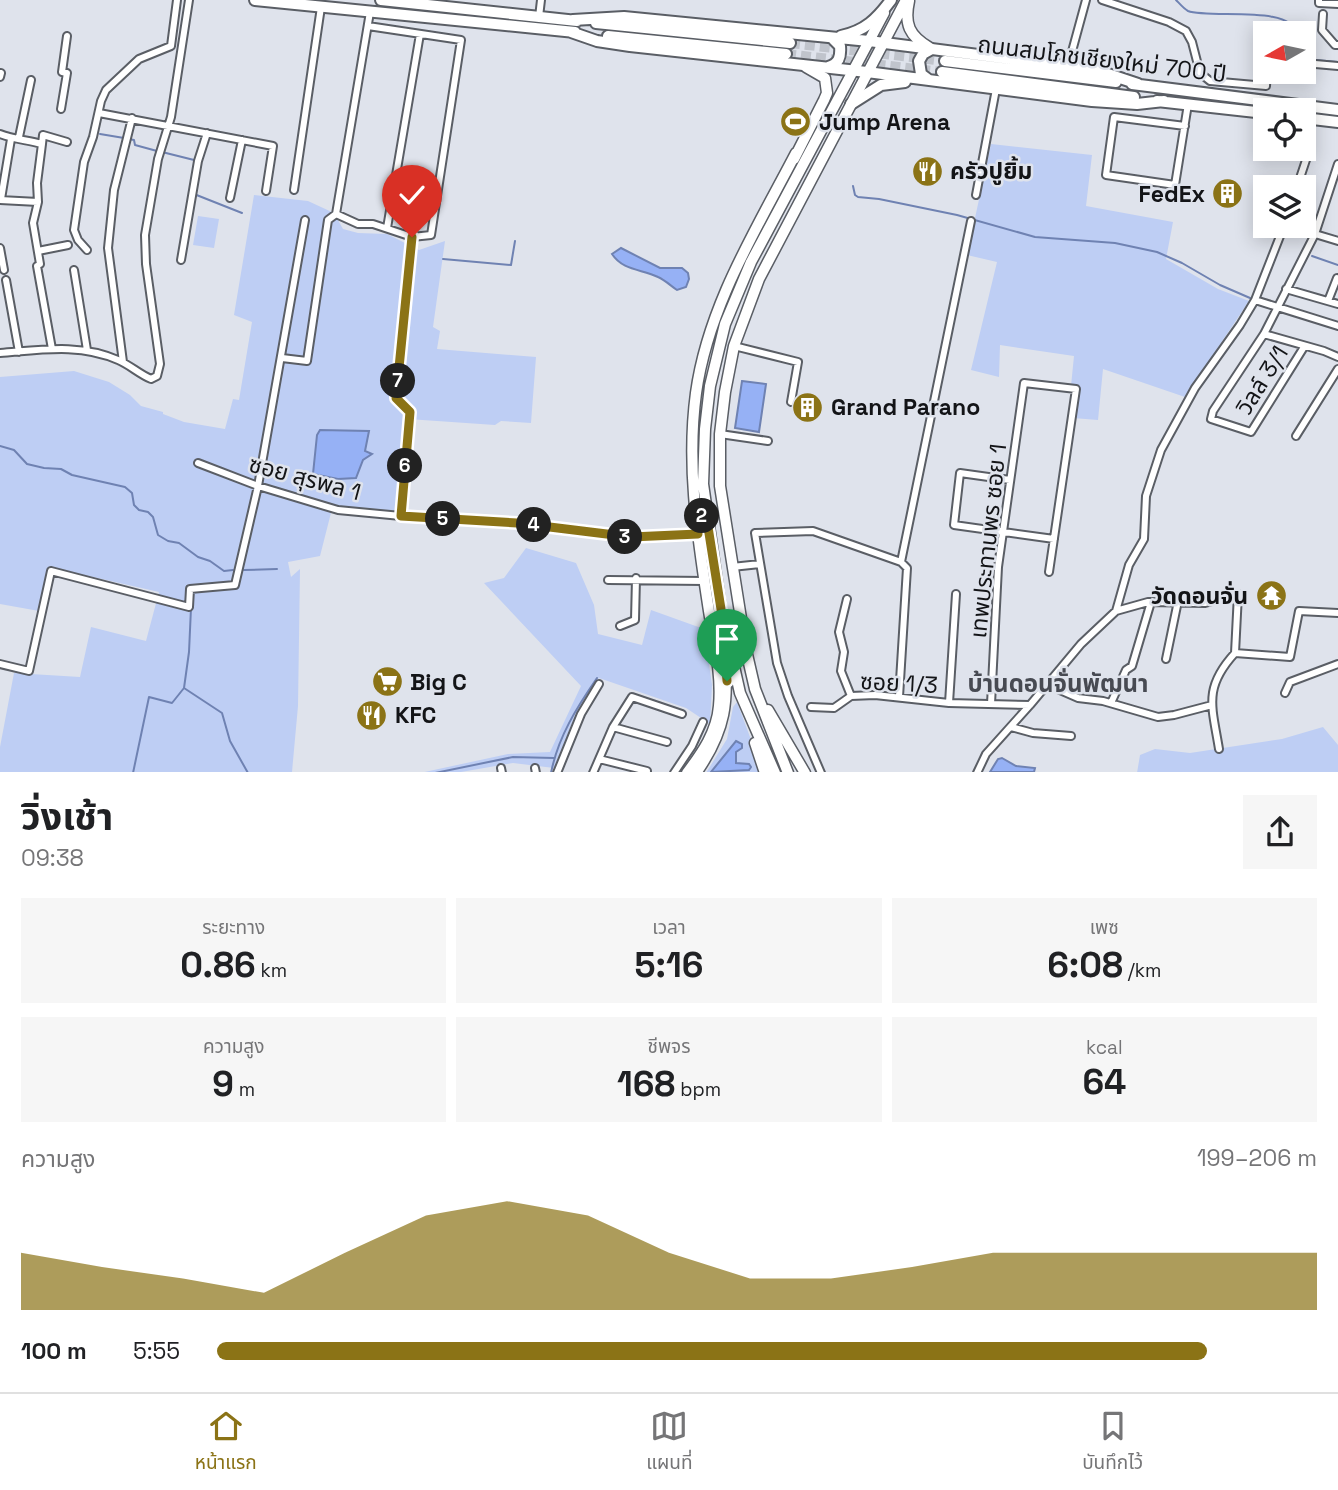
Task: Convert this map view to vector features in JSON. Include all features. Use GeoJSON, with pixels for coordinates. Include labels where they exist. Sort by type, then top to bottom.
{"type":"FeatureCollection","features":[{"type":"Feature","properties":{"kind":"main road"},"geometry":{"type":"LineString","coordinates":[[255,0],[370,12],[572,26],[788,48]]}},
{"type":"Feature","properties":{"kind":"main road"},"geometry":{"type":"LineString","coordinates":[[381,0],[540,17],[572,26],[597,41],[630,46],[1126,104],[1164,102]]}},
{"type":"Feature","properties":{"kind":"main road"},"geometry":{"type":"LineString","coordinates":[[832,38],[859,31],[867,26],[877,19],[891,0]]}},
{"type":"Feature","properties":{"kind":"main road"},"geometry":{"type":"LineString","coordinates":[[696,772],[718,736],[727,704],[721,609],[705,508],[707,405],[714,367],[725,324],[740,286],[891,0]]}},
{"type":"Feature","properties":{"kind":"main road"},"geometry":{"type":"LineString","coordinates":[[787,769],[755,689],[732,567],[720,486],[720,434],[725,392],[734,346],[759,279],[867,72],[908,0]]}},
{"type":"Feature","properties":{"kind":"main road"},"geometry":{"type":"LineString","coordinates":[[908,0],[906,19],[909,30],[916,39],[932,49]]}},
{"type":"Feature","properties":{"kind":"main road"},"geometry":{"type":"LineString","coordinates":[[572,26],[624,16],[869,41],[1096,70],[1138,84]]}},
{"type":"Feature","properties":{"kind":"main road"},"geometry":{"type":"LineString","coordinates":[[825,68],[835,65],[840,56],[840,46],[832,38]]}},
{"type":"Feature","properties":{"kind":"main road"},"geometry":{"type":"LineString","coordinates":[[929,80],[919,70],[919,61],[923,54],[932,49]]}},
{"type":"Feature","properties":{"kind":"main road"},"geometry":{"type":"LineString","coordinates":[[687,772],[697,749],[715,725],[719,707],[717,671],[691,474],[694,415],[701,368],[718,309],[738,264],[827,93],[825,78],[803,66]]}},
{"type":"Feature","properties":{"kind":"main road","name":"ถนนสมโภชเชียงใหม่ 700 ปี"},"geometry":{"type":"LineString","coordinates":[[1253,98],[1138,84],[944,66],[1164,102],[1253,112]]}},
{"type":"Feature","properties":{"kind":"main road"},"geometry":{"type":"LineString","coordinates":[[850,104],[881,85],[929,80]]}},
{"type":"Feature","properties":{"kind":"main road","name":"ถนนสมโภชเชียงใหม่ 700 ปี"},"geometry":{"type":"LineString","coordinates":[[1316,107],[1338,110]]}},
{"type":"Feature","properties":{"kind":"main road"},"geometry":{"type":"LineString","coordinates":[[1316,119],[1338,122]]}},
{"type":"Feature","properties":{"kind":"main road"},"geometry":{"type":"LineString","coordinates":[[779,210],[796,153]]}},
{"type":"Feature","properties":{"kind":"main road"},"geometry":{"type":"LineString","coordinates":[[718,309],[740,286]]}},
{"type":"Feature","properties":{"kind":"main road"},"geometry":{"type":"LineString","coordinates":[[694,415],[704,454]]}},
{"type":"Feature","properties":{"kind":"main road"},"geometry":{"type":"LineString","coordinates":[[697,530],[705,508]]}},
{"type":"Feature","properties":{"kind":"main road"},"geometry":{"type":"LineString","coordinates":[[721,609],[744,705],[771,772]]}},
{"type":"Feature","properties":{"kind":"main road"},"geometry":{"type":"LineString","coordinates":[[755,689],[805,772]]}},
{"type":"Feature","properties":{"kind":"street"},"geometry":{"type":"LineString","coordinates":[[87,250],[74,230],[83,162],[101,101],[118,76],[139,59],[171,46],[177,0]]}},
{"type":"Feature","properties":{"kind":"street"},"geometry":{"type":"LineString","coordinates":[[0,353],[52,349],[87,350],[123,362],[150,379],[155,379],[159,371],[145,241],[161,151],[169,126],[189,0]]}},
{"type":"Feature","properties":{"kind":"street"},"geometry":{"type":"LineString","coordinates":[[540,17],[541,0]]}},
{"type":"Feature","properties":{"kind":"street"},"geometry":{"type":"LineString","coordinates":[[1068,66],[1086,0]]}},
{"type":"Feature","properties":{"kind":"street"},"geometry":{"type":"LineString","coordinates":[[1102,0],[1179,26],[1189,36],[1200,73],[1210,81],[1266,86],[1266,98]]}},
{"type":"Feature","properties":{"kind":"street"},"geometry":{"type":"LineString","coordinates":[[1319,1],[1338,4]]}},
{"type":"Feature","properties":{"kind":"street"},"geometry":{"type":"LineString","coordinates":[[294,190],[321,7]]}},
{"type":"Feature","properties":{"kind":"street"},"geometry":{"type":"LineString","coordinates":[[282,358],[307,361],[328,220],[336,214],[370,12]]}},
{"type":"Feature","properties":{"kind":"street"},"geometry":{"type":"LineString","coordinates":[[1323,14],[1322,30],[1338,45]]}},
{"type":"Feature","properties":{"kind":"street"},"geometry":{"type":"LineString","coordinates":[[336,214],[358,224],[387,228],[412,237],[431,235],[461,40],[368,26]]}},
{"type":"Feature","properties":{"kind":"street"},"geometry":{"type":"LineString","coordinates":[[387,228],[420,34]]}},
{"type":"Feature","properties":{"kind":"street"},"geometry":{"type":"LineString","coordinates":[[61,109],[67,73],[62,72],[66,36]]}},
{"type":"Feature","properties":{"kind":"street"},"geometry":{"type":"LineString","coordinates":[[1316,64],[1338,66]]}},
{"type":"Feature","properties":{"kind":"street"},"geometry":{"type":"LineString","coordinates":[[32,80],[0,199],[38,202]]}},
{"type":"Feature","properties":{"kind":"street"},"geometry":{"type":"LineString","coordinates":[[1234,96],[1236,83]]}},
{"type":"Feature","properties":{"kind":"street"},"geometry":{"type":"LineString","coordinates":[[976,195],[996,89]]}},
{"type":"Feature","properties":{"kind":"street"},"geometry":{"type":"LineString","coordinates":[[1185,126],[1114,117],[1106,175],[1175,185],[1185,126],[1188,104]]}},
{"type":"Feature","properties":{"kind":"street"},"geometry":{"type":"LineString","coordinates":[[99,113],[273,146],[266,191]]}},
{"type":"Feature","properties":{"kind":"street"},"geometry":{"type":"LineString","coordinates":[[123,362],[107,248],[114,190],[132,118]]}},
{"type":"Feature","properties":{"kind":"street"},"geometry":{"type":"LineString","coordinates":[[181,260],[198,161],[207,133]]}},
{"type":"Feature","properties":{"kind":"street"},"geometry":{"type":"LineString","coordinates":[[0,134],[41,144]]}},
{"type":"Feature","properties":{"kind":"street"},"geometry":{"type":"LineString","coordinates":[[52,349],[33,223],[38,202],[37,183],[43,135],[67,142]]}},
{"type":"Feature","properties":{"kind":"street"},"geometry":{"type":"LineString","coordinates":[[230,198],[242,140]]}},
{"type":"Feature","properties":{"kind":"street"},"geometry":{"type":"LineString","coordinates":[[1316,231],[1338,164]]}},
{"type":"Feature","properties":{"kind":"street"},"geometry":{"type":"LineString","coordinates":[[0,664],[29,671],[51,571],[188,607],[190,589],[235,585],[258,486],[305,220]]}},
{"type":"Feature","properties":{"kind":"street"},"geometry":{"type":"LineString","coordinates":[[901,562],[971,221]]}},
{"type":"Feature","properties":{"kind":"street"},"geometry":{"type":"LineString","coordinates":[[1316,234],[1338,242]]}},
{"type":"Feature","properties":{"kind":"street"},"geometry":{"type":"LineString","coordinates":[[401,516],[410,412],[396,398],[412,237]]}},
{"type":"Feature","properties":{"kind":"street"},"geometry":{"type":"LineString","coordinates":[[1116,611],[1129,565],[1144,539],[1146,496],[1161,450],[1195,388],[1255,300],[1278,238]]}},
{"type":"Feature","properties":{"kind":"street"},"geometry":{"type":"LineString","coordinates":[[1313,238],[1264,334],[1338,357]]}},
{"type":"Feature","properties":{"kind":"street"},"geometry":{"type":"LineString","coordinates":[[38,251],[68,244]]}},
{"type":"Feature","properties":{"kind":"street"},"geometry":{"type":"LineString","coordinates":[[0,248],[4,270]]}},
{"type":"Feature","properties":{"kind":"street"},"geometry":{"type":"LineString","coordinates":[[74,270],[87,350]]}},
{"type":"Feature","properties":{"kind":"street"},"geometry":{"type":"LineString","coordinates":[[1328,301],[1337,278]]}},
{"type":"Feature","properties":{"kind":"street"},"geometry":{"type":"LineString","coordinates":[[6,280],[19,352]]}},
{"type":"Feature","properties":{"kind":"street"},"geometry":{"type":"LineString","coordinates":[[1286,289],[1338,304]]}},
{"type":"Feature","properties":{"kind":"street"},"geometry":{"type":"LineString","coordinates":[[1255,300],[1338,326]]}},
{"type":"Feature","properties":{"kind":"street","name":"วิลล์ 3/1"},"geometry":{"type":"LineString","coordinates":[[1264,334],[1213,411],[1211,419],[1251,432],[1304,346]]}},
{"type":"Feature","properties":{"kind":"street"},"geometry":{"type":"LineString","coordinates":[[734,346],[798,362],[791,402]]}},
{"type":"Feature","properties":{"kind":"street"},"geometry":{"type":"LineString","coordinates":[[1296,436],[1338,369]]}},
{"type":"Feature","properties":{"kind":"street","name":"เทพประทานพร ซอย 1"},"geometry":{"type":"LineString","coordinates":[[991,704],[998,567],[1024,383],[1076,389],[1054,539]]}},
{"type":"Feature","properties":{"kind":"street"},"geometry":{"type":"LineString","coordinates":[[720,434],[768,441]]}},
{"type":"Feature","properties":{"kind":"street","name":"ซอย สุรพล 1"},"geometry":{"type":"LineString","coordinates":[[198,463],[258,486],[338,510],[517,523],[631,537],[697,530]]}},
{"type":"Feature","properties":{"kind":"street"},"geometry":{"type":"LineString","coordinates":[[1010,480],[960,473],[954,525],[1054,539],[1049,572]]}},
{"type":"Feature","properties":{"kind":"street"},"geometry":{"type":"LineString","coordinates":[[821,772],[782,681],[755,533],[813,531],[901,562],[907,568],[899,697]]}},
{"type":"Feature","properties":{"kind":"street"},"geometry":{"type":"LineString","coordinates":[[732,567],[760,564]]}},
{"type":"Feature","properties":{"kind":"street"},"geometry":{"type":"LineString","coordinates":[[608,580],[636,578],[705,581]]}},
{"type":"Feature","properties":{"kind":"street"},"geometry":{"type":"LineString","coordinates":[[620,626],[635,620],[636,578]]}},
{"type":"Feature","properties":{"kind":"street"},"geometry":{"type":"LineString","coordinates":[[949,703],[956,594]]}},
{"type":"Feature","properties":{"kind":"street"},"geometry":{"type":"LineString","coordinates":[[977,772],[982,758],[1081,644],[1116,611],[1151,602],[1205,603],[1238,594],[1235,653],[1216,677],[1212,705],[1219,749]]}},
{"type":"Feature","properties":{"kind":"street"},"geometry":{"type":"LineString","coordinates":[[847,598],[839,632],[844,652],[841,671],[851,695]]}},
{"type":"Feature","properties":{"kind":"street"},"geometry":{"type":"LineString","coordinates":[[1166,659],[1178,601]]}},
{"type":"Feature","properties":{"kind":"street"},"geometry":{"type":"LineString","coordinates":[[1111,703],[1126,670],[1132,666],[1151,602]]}},
{"type":"Feature","properties":{"kind":"street"},"geometry":{"type":"LineString","coordinates":[[1235,653],[1290,657],[1299,611],[1338,613]]}},
{"type":"Feature","properties":{"kind":"street"},"geometry":{"type":"LineString","coordinates":[[1285,694],[1290,682],[1338,664]]}},
{"type":"Feature","properties":{"kind":"street"},"geometry":{"type":"LineString","coordinates":[[557,772],[581,713],[599,684]]}},
{"type":"Feature","properties":{"kind":"street"},"geometry":{"type":"LineString","coordinates":[[1046,684],[1077,698],[1111,703],[1158,717],[1212,705]]}},
{"type":"Feature","properties":{"kind":"street","name":"ซอย 1/3"},"geometry":{"type":"LineString","coordinates":[[811,707],[834,708],[851,695],[949,703],[1030,705]]}},
{"type":"Feature","properties":{"kind":"street"},"geometry":{"type":"LineString","coordinates":[[593,772],[613,727],[632,697],[682,714]]}},
{"type":"Feature","properties":{"kind":"street"},"geometry":{"type":"LineString","coordinates":[[674,772],[697,749],[703,722]]}},
{"type":"Feature","properties":{"kind":"street"},"geometry":{"type":"LineString","coordinates":[[613,727],[667,742]]}},
{"type":"Feature","properties":{"kind":"street"},"geometry":{"type":"LineString","coordinates":[[1011,727],[1033,733],[1071,736]]}},
{"type":"Feature","properties":{"kind":"street"},"geometry":{"type":"LineString","coordinates":[[598,759],[647,771]]}},
{"type":"Feature","properties":{"kind":"shaded area"},"geometry":{"type":"Polygon","coordinates":[[[991,144],[1092,155],[1086,206],[1173,222],[1166,259],[1218,289],[1249,301],[1185,397],[1103,369],[1098,420],[1073,418],[1077,386],[1071,386],[1074,356],[1000,345],[999,377],[971,370],[997,262],[967,255],[991,144]]]}},
{"type":"Feature","properties":{"kind":"shaded area"},"geometry":{"type":"Polygon","coordinates":[[[254,195],[308,201],[334,213],[343,229],[358,233],[387,234],[419,250],[445,241],[433,327],[440,331],[437,349],[536,357],[531,423],[501,421],[495,425],[408,419],[398,511],[368,511],[333,505],[320,556],[288,562],[291,577],[300,569],[298,706],[292,772],[0,772],[0,747],[14,673],[80,677],[91,627],[146,641],[159,592],[49,567],[39,611],[0,604],[0,377],[74,371],[109,382],[130,395],[141,406],[184,422],[225,429],[233,399],[239,400],[252,322],[234,315],[254,195]]]}},
{"type":"Feature","properties":{"kind":"shaded area"},"geometry":{"type":"Polygon","coordinates":[[[198,216],[219,219],[214,248],[193,245],[198,216]]]}},
{"type":"Feature","properties":{"kind":"shaded area"},"geometry":{"type":"Polygon","coordinates":[[[526,548],[576,563],[594,605],[598,634],[642,645],[651,610],[704,629],[712,685],[710,724],[686,708],[599,678],[576,713],[554,768],[513,763],[461,772],[425,772],[508,754],[550,752],[581,686],[484,583],[504,578],[526,548]]]}},
{"type":"Feature","properties":{"kind":"shaded area"},"geometry":{"type":"Polygon","coordinates":[[[737,702],[763,772],[707,772],[727,739],[733,707],[737,702]]]}},
{"type":"Feature","properties":{"kind":"shaded area"},"geometry":{"type":"Polygon","coordinates":[[[1323,727],[1338,745],[1338,772],[1137,772],[1140,755],[1155,749],[1190,753],[1282,739],[1323,727]]]}},
{"type":"Feature","properties":{"kind":"water"},"geometry":{"type":"Polygon","coordinates":[[[621,248],[660,268],[682,268],[688,273],[686,287],[677,290],[652,274],[622,264],[612,254],[621,248]]]}},
{"type":"Feature","properties":{"kind":"water"},"geometry":{"type":"Polygon","coordinates":[[[742,381],[766,384],[759,432],[735,428],[742,381]]]}},
{"type":"Feature","properties":{"kind":"water"},"geometry":{"type":"Polygon","coordinates":[[[320,430],[369,431],[365,451],[372,454],[363,460],[356,478],[338,479],[313,474],[317,435],[320,430]]]}},
{"type":"Feature","properties":{"kind":"water"},"geometry":{"type":"Polygon","coordinates":[[[736,741],[742,744],[742,748],[736,752],[736,763],[749,764],[749,770],[711,772],[736,741]]]}},
{"type":"Feature","properties":{"kind":"water"},"geometry":{"type":"Polygon","coordinates":[[[1002,758],[1016,766],[1035,768],[1034,772],[990,772],[998,759],[1002,758]]]}},
{"type":"Feature","properties":{"kind":"waterway"},"geometry":{"type":"LineString","coordinates":[[1176,0],[1188,11],[1249,14],[1285,21]]}},
{"type":"Feature","properties":{"kind":"waterway"},"geometry":{"type":"LineString","coordinates":[[1316,60],[1338,62]]}},
{"type":"Feature","properties":{"kind":"waterway"},"geometry":{"type":"LineString","coordinates":[[100,134],[124,138]]}},
{"type":"Feature","properties":{"kind":"waterway"},"geometry":{"type":"LineString","coordinates":[[129,139],[134,140],[135,145],[157,151]]}},
{"type":"Feature","properties":{"kind":"waterway"},"geometry":{"type":"LineString","coordinates":[[162,152],[194,160]]}},
{"type":"Feature","properties":{"kind":"waterway"},"geometry":{"type":"LineString","coordinates":[[853,186],[858,197],[957,215],[1035,237],[1115,243],[1157,252],[1250,298]]}},
{"type":"Feature","properties":{"kind":"waterway"},"geometry":{"type":"LineString","coordinates":[[194,194],[242,213]]}},
{"type":"Feature","properties":{"kind":"waterway"},"geometry":{"type":"LineString","coordinates":[[443,259],[511,265],[515,241]]}},
{"type":"Feature","properties":{"kind":"waterway"},"geometry":{"type":"LineString","coordinates":[[1312,256],[1338,265]]}},
{"type":"Feature","properties":{"kind":"waterway"},"geometry":{"type":"LineString","coordinates":[[0,446],[14,450],[27,464],[61,469],[72,475],[125,487],[132,493],[134,505],[153,517],[158,535],[179,543],[224,571],[233,570]]}},
{"type":"Feature","properties":{"kind":"waterway"},"geometry":{"type":"LineString","coordinates":[[244,570],[277,569]]}},
{"type":"Feature","properties":{"kind":"waterway"},"geometry":{"type":"LineString","coordinates":[[191,608],[184,688],[222,713],[230,741],[247,772]]}},
{"type":"Feature","properties":{"kind":"waterway"},"geometry":{"type":"LineString","coordinates":[[551,772],[563,735],[597,678]]}},
{"type":"Feature","properties":{"kind":"waterway"},"geometry":{"type":"LineString","coordinates":[[133,772],[149,697],[172,703],[184,688]]}},
{"type":"Feature","properties":{"kind":"waterway"},"geometry":{"type":"LineString","coordinates":[[440,772],[513,757],[554,758]]}},
{"type":"Feature","properties":{"kind":"tunnel"},"geometry":{"type":"LineString","coordinates":[[790,43],[945,61]]}},
{"type":"Feature","properties":{"kind":"tunnel"},"geometry":{"type":"LineString","coordinates":[[786,54],[942,72]]}},
{"type":"Feature","properties":{"kind":"place","name":"Jump Arena"},"geometry":{"type":"Point","coordinates":[796,122]}},
{"type":"Feature","properties":{"kind":"place","name":"ครัวปูยิ้ม"},"geometry":{"type":"Point","coordinates":[927,171]}},
{"type":"Feature","properties":{"kind":"place","name":"FedEx"},"geometry":{"type":"Point","coordinates":[1228,194]}},
{"type":"Feature","properties":{"kind":"place","name":"Grand Parano"},"geometry":{"type":"Point","coordinates":[808,407]}},
{"type":"Feature","properties":{"kind":"place","name":"วัดดอนจั่น"},"geometry":{"type":"Point","coordinates":[1271,596]}},
{"type":"Feature","properties":{"kind":"place","name":"Big C"},"geometry":{"type":"Point","coordinates":[387,682]}},
{"type":"Feature","properties":{"kind":"place","name":"KFC"},"geometry":{"type":"Point","coordinates":[372,715]}},
{"type":"Feature","properties":{"kind":"district","name":"บ้านดอนจั่นพัฒนา"},"geometry":{"type":"Point","coordinates":[1058,684]}},
{"type":"Feature","properties":{"kind":"route"},"geometry":{"type":"LineString","coordinates":[[412,237],[396,398],[410,412],[401,516],[517,523],[631,537],[698,534],[697,527],[705,508],[721,609],[727,681]]}}]}
